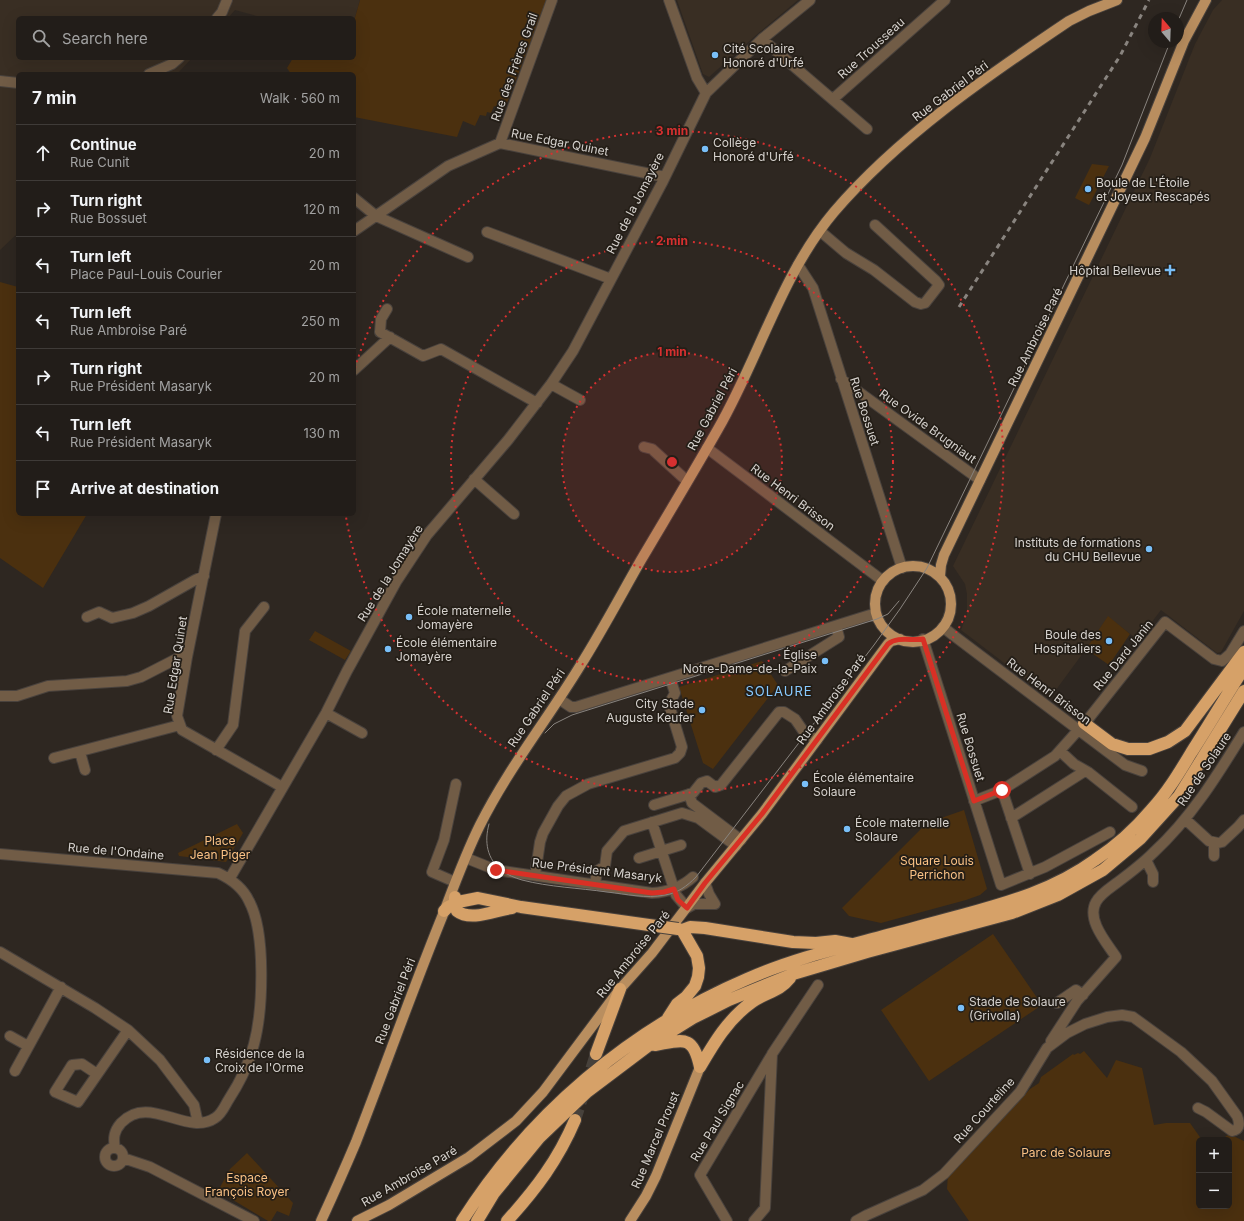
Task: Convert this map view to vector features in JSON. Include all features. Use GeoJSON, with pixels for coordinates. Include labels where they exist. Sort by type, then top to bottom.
{"type":"FeatureCollection","features":[{"type":"Feature","properties":{"kind":"highway"},"geometry":{"type":"LineString","coordinates":[[1082,727],[1112,744],[1128,749],[1149,750],[1168,742],[1185,731],[1244,652]]}},
{"type":"Feature","properties":{"kind":"highway"},"geometry":{"type":"LineString","coordinates":[[462,1221],[486,1186],[512,1153],[580,1084],[606,1062],[640,1037],[689,1007],[747,979],[786,964],[852,944],[1023,898],[1058,883],[1095,860],[1131,831],[1152,810],[1167,791],[1244,668]]}},
{"type":"Feature","properties":{"kind":"highway"},"geometry":{"type":"LineString","coordinates":[[477,1221],[494,1193],[539,1138],[587,1092],[648,1046],[693,1018],[760,986],[793,974],[867,952],[1012,913],[1058,896],[1103,870],[1140,839],[1179,796],[1244,691]]}},
{"type":"Feature","properties":{"kind":"highway"},"geometry":{"type":"LineString","coordinates":[[444,911],[455,899],[478,898],[521,907],[680,929],[705,928],[793,942],[816,943],[835,941],[852,944]]}},
{"type":"Feature","properties":{"kind":"highway"},"geometry":{"type":"LineString","coordinates":[[455,899],[456,909],[459,913],[469,916],[477,916],[502,909],[521,907]]}},
{"type":"Feature","properties":{"kind":"highway"},"geometry":{"type":"LineString","coordinates":[[667,1020],[677,1004],[686,997],[695,986],[698,977],[699,968],[697,956],[680,929]]}},
{"type":"Feature","properties":{"kind":"highway"},"geometry":{"type":"LineString","coordinates":[[700,1067],[714,1042],[727,1025],[739,1013],[753,1002],[784,986],[793,974]]}},
{"type":"Feature","properties":{"kind":"highway"},"geometry":{"type":"LineString","coordinates":[[596,1054],[620,990]]}},
{"type":"Feature","properties":{"kind":"highway"},"geometry":{"type":"LineString","coordinates":[[648,1046],[680,1040],[687,1042],[697,1054],[700,1067]]}},
{"type":"Feature","properties":{"kind":"highway"},"geometry":{"type":"LineString","coordinates":[[507,1221],[527,1200],[550,1168],[565,1143],[575,1120]]}},
{"type":"Feature","properties":{"kind":"main road","name":"Rue Gabriel Péri"},"geometry":{"type":"LineString","coordinates":[[321,1221],[355,1144],[416,980],[455,882],[498,790],[559,699],[592,646],[707,448],[734,401],[798,265],[820,231],[834,213],[868,176],[952,103],[1069,21],[1117,0]]}},
{"type":"Feature","properties":{"kind":"main road","name":"Rue Ambroise Paré"},"geometry":{"type":"LineString","coordinates":[[940,576],[942,558],[1145,138],[1184,41],[1206,0]]}},
{"type":"Feature","properties":{"kind":"main road"},"geometry":{"type":"LineString","coordinates":[[911,567],[923,567],[940,576],[946,586],[950,599],[949,613],[943,627],[936,633],[915,641],[900,639],[883,628],[876,617],[875,608],[876,595],[882,581],[889,575],[902,568],[911,567]]}},
{"type":"Feature","properties":{"kind":"main road","name":"Rue Ambroise Paré"},"geometry":{"type":"LineString","coordinates":[[357,1221],[389,1205],[469,1157],[516,1120],[544,1092],[620,990],[652,953],[705,883],[762,814],[888,644],[891,641],[900,639]]}},
{"type":"Feature","properties":{"kind":"main road"},"geometry":{"type":"LineString","coordinates":[[455,899],[462,868]]}},
{"type":"Feature","properties":{"kind":"main road","name":"Rue Marcel Proust"},"geometry":{"type":"LineString","coordinates":[[630,1221],[646,1196],[656,1176],[700,1067]]}},
{"type":"Feature","properties":{"kind":"street"},"geometry":{"type":"LineString","coordinates":[[219,16],[227,0]]}},
{"type":"Feature","properties":{"kind":"street","name":"Rue des Frères Grail"},"geometry":{"type":"LineString","coordinates":[[500,143],[552,0]]}},
{"type":"Feature","properties":{"kind":"street"},"geometry":{"type":"LineString","coordinates":[[669,0],[697,78],[706,92]]}},
{"type":"Feature","properties":{"kind":"street","name":"Rue de la Jomayère"},"geometry":{"type":"LineString","coordinates":[[230,878],[326,713],[347,671],[396,582],[427,535],[537,403],[574,351],[665,177],[706,92],[762,39],[810,0]]}},
{"type":"Feature","properties":{"kind":"street","name":"Rue Trousseau"},"geometry":{"type":"LineString","coordinates":[[833,99],[945,0]]}},
{"type":"Feature","properties":{"kind":"street"},"geometry":{"type":"LineString","coordinates":[[762,39],[867,128]]}},
{"type":"Feature","properties":{"kind":"street"},"geometry":{"type":"LineString","coordinates":[[154,72],[172,64],[177,60]]}},
{"type":"Feature","properties":{"kind":"street"},"geometry":{"type":"LineString","coordinates":[[0,81],[16,83]]}},
{"type":"Feature","properties":{"kind":"street","name":"Rue Edgar Quinet"},"geometry":{"type":"LineString","coordinates":[[356,230],[448,166],[500,143],[665,177]]}},
{"type":"Feature","properties":{"kind":"street"},"geometry":{"type":"LineString","coordinates":[[356,200],[376,216],[468,258]]}},
{"type":"Feature","properties":{"kind":"street"},"geometry":{"type":"LineString","coordinates":[[820,231],[846,253],[874,270],[915,302],[921,304],[925,303],[939,285],[875,225]]}},
{"type":"Feature","properties":{"kind":"street"},"geometry":{"type":"LineString","coordinates":[[487,232],[611,279]]}},
{"type":"Feature","properties":{"kind":"street","name":"Rue Bossuet"},"geometry":{"type":"LineString","coordinates":[[798,265],[813,288],[902,568]]}},
{"type":"Feature","properties":{"kind":"street"},"geometry":{"type":"LineString","coordinates":[[387,308],[381,319],[380,332],[423,356],[441,349],[537,403]]}},
{"type":"Feature","properties":{"kind":"street"},"geometry":{"type":"LineString","coordinates":[[356,368],[390,337]]}},
{"type":"Feature","properties":{"kind":"street","name":"Rue Ovide Brugniaut"},"geometry":{"type":"LineString","coordinates":[[841,379],[980,480]]}},
{"type":"Feature","properties":{"kind":"street"},"geometry":{"type":"LineString","coordinates":[[551,384],[580,400]]}},
{"type":"Feature","properties":{"kind":"street"},"geometry":{"type":"LineString","coordinates":[[644,447],[652,449],[687,481]]}},
{"type":"Feature","properties":{"kind":"street","name":"Rue Henri Brisson"},"geometry":{"type":"LineString","coordinates":[[707,448],[882,581]]}},
{"type":"Feature","properties":{"kind":"street"},"geometry":{"type":"LineString","coordinates":[[474,479],[514,514]]}},
{"type":"Feature","properties":{"kind":"street","name":"Rue Edgar Quinet"},"geometry":{"type":"LineString","coordinates":[[216,516],[187,657],[177,716],[182,730],[282,787]]}},
{"type":"Feature","properties":{"kind":"street"},"geometry":{"type":"LineString","coordinates":[[87,617],[99,612],[112,618],[133,613],[204,576]]}},
{"type":"Feature","properties":{"kind":"street"},"geometry":{"type":"LineString","coordinates":[[216,750],[233,725],[245,631],[264,607]]}},
{"type":"Feature","properties":{"kind":"street"},"geometry":{"type":"LineString","coordinates":[[559,699],[571,707],[576,707],[870,615],[876,617]]}},
{"type":"Feature","properties":{"kind":"street","name":"Rue Dard Janin"},"geometry":{"type":"LineString","coordinates":[[1082,727],[1165,622],[1214,659],[1222,661],[1230,654],[1244,631]]}},
{"type":"Feature","properties":{"kind":"street"},"geometry":{"type":"LineString","coordinates":[[785,671],[839,637],[836,626]]}},
{"type":"Feature","properties":{"kind":"street","name":"Rue Henri Brisson"},"geometry":{"type":"LineString","coordinates":[[943,627],[952,635],[1082,727],[1125,765],[1142,770]]}},
{"type":"Feature","properties":{"kind":"street","name":"Rue Bossuet"},"geometry":{"type":"LineString","coordinates":[[923,639],[1001,885],[1030,874]]}},
{"type":"Feature","properties":{"kind":"street"},"geometry":{"type":"LineString","coordinates":[[1,696],[17,696],[48,686],[127,681],[141,677],[180,657],[187,657]]}},
{"type":"Feature","properties":{"kind":"street"},"geometry":{"type":"LineString","coordinates":[[536,869],[540,842],[543,833],[558,806],[566,796],[588,784],[675,758],[680,753],[682,747],[669,704],[675,693],[670,678]]}},
{"type":"Feature","properties":{"kind":"street"},"geometry":{"type":"LineString","coordinates":[[654,805],[693,793],[703,782],[707,781],[718,787],[723,784],[779,712],[786,712],[795,718],[802,731],[817,740]]}},
{"type":"Feature","properties":{"kind":"street"},"geometry":{"type":"LineString","coordinates":[[326,713],[362,733]]}},
{"type":"Feature","properties":{"kind":"street"},"geometry":{"type":"LineString","coordinates":[[54,758],[180,725]]}},
{"type":"Feature","properties":{"kind":"street"},"geometry":{"type":"LineString","coordinates":[[974,801],[1002,790],[1056,756],[1082,727]]}},
{"type":"Feature","properties":{"kind":"street","name":"Rue de Solaure"},"geometry":{"type":"LineString","coordinates":[[1047,1048],[1083,995],[1116,957],[1095,923],[1095,903],[1104,893],[1153,854],[1196,807],[1244,732]]}},
{"type":"Feature","properties":{"kind":"street"},"geometry":{"type":"LineString","coordinates":[[1060,751],[1074,764],[1133,808]]}},
{"type":"Feature","properties":{"kind":"street"},"geometry":{"type":"LineString","coordinates":[[80,752],[85,770]]}},
{"type":"Feature","properties":{"kind":"street"},"geometry":{"type":"LineString","coordinates":[[1011,818],[1085,771]]}},
{"type":"Feature","properties":{"kind":"street"},"geometry":{"type":"LineString","coordinates":[[455,882],[432,872],[444,840],[456,784]]}},
{"type":"Feature","properties":{"kind":"street"},"geometry":{"type":"LineString","coordinates":[[1002,790],[1030,874],[1110,832]]}},
{"type":"Feature","properties":{"kind":"street"},"geometry":{"type":"LineString","coordinates":[[689,794],[692,803],[738,843]]}},
{"type":"Feature","properties":{"kind":"street"},"geometry":{"type":"LineString","coordinates":[[595,884],[597,872],[605,866],[607,851],[624,831],[682,812],[698,818],[738,843]]}},
{"type":"Feature","properties":{"kind":"street","name":"Rue de Solaure"},"geometry":{"type":"LineString","coordinates":[[1185,819],[1193,829],[1208,838]]}},
{"type":"Feature","properties":{"kind":"street"},"geometry":{"type":"LineString","coordinates":[[652,822],[674,889],[693,877]]}},
{"type":"Feature","properties":{"kind":"street"},"geometry":{"type":"LineString","coordinates":[[1208,838],[1222,842],[1242,825]]}},
{"type":"Feature","properties":{"kind":"street"},"geometry":{"type":"LineString","coordinates":[[1208,838],[1214,856]]}},
{"type":"Feature","properties":{"kind":"street"},"geometry":{"type":"LineString","coordinates":[[639,858],[681,845]]}},
{"type":"Feature","properties":{"kind":"street","name":"Rue de l'Ondaine"},"geometry":{"type":"LineString","coordinates":[[0,854],[218,873],[230,878]]}},
{"type":"Feature","properties":{"kind":"street","name":"Rue Président Masaryk"},"geometry":{"type":"LineString","coordinates":[[466,858],[496,870],[652,893],[674,889],[678,900],[687,908]]}},
{"type":"Feature","properties":{"kind":"street"},"geometry":{"type":"LineString","coordinates":[[1146,860],[1151,879]]}},
{"type":"Feature","properties":{"kind":"street"},"geometry":{"type":"LineString","coordinates":[[115,1148],[114,1138],[116,1129],[126,1118],[136,1113],[150,1112],[198,1123],[206,1123],[218,1116],[235,1091],[246,1068],[254,1043],[262,987],[258,932],[249,901],[230,878]]}},
{"type":"Feature","properties":{"kind":"street"},"geometry":{"type":"LineString","coordinates":[[687,908],[694,904],[716,904],[709,894],[705,883]]}},
{"type":"Feature","properties":{"kind":"street"},"geometry":{"type":"LineString","coordinates":[[0,952],[61,987],[128,1030],[160,1060],[173,1077],[194,1105],[198,1123]]}},
{"type":"Feature","properties":{"kind":"street","name":"Rue Paul Signac"},"geometry":{"type":"LineString","coordinates":[[727,1221],[700,1175],[772,1054],[818,985]]}},
{"type":"Feature","properties":{"kind":"street"},"geometry":{"type":"LineString","coordinates":[[14,1071],[61,987]]}},
{"type":"Feature","properties":{"kind":"street"},"geometry":{"type":"LineString","coordinates":[[1057,1003],[1076,990],[1083,995]]}},
{"type":"Feature","properties":{"kind":"street","name":"Rue Courteline"},"geometry":{"type":"LineString","coordinates":[[856,1221],[923,1190],[944,1174],[1020,1092],[1047,1048],[1067,1033],[1085,1024],[1107,1017],[1122,1015],[1133,1017],[1181,1052],[1212,1081],[1237,1116],[1240,1122],[1239,1127],[1232,1132],[1206,1112],[1198,1108]]}},
{"type":"Feature","properties":{"kind":"street"},"geometry":{"type":"LineString","coordinates":[[97,1074],[128,1030]]}},
{"type":"Feature","properties":{"kind":"street"},"geometry":{"type":"LineString","coordinates":[[10,1036],[28,1046]]}},
{"type":"Feature","properties":{"kind":"street"},"geometry":{"type":"LineString","coordinates":[[754,1221],[765,1208],[772,1054]]}},
{"type":"Feature","properties":{"kind":"street"},"geometry":{"type":"LineString","coordinates":[[115,1148],[120,1150],[123,1158],[121,1163],[116,1166],[111,1166],[106,1162],[105,1157],[107,1152],[115,1148]]}},
{"type":"Feature","properties":{"kind":"street"},"geometry":{"type":"LineString","coordinates":[[123,1158],[150,1166],[254,1221]]}},
{"type":"Feature","properties":{"kind":"shaded area"},"geometry":{"type":"Polygon","coordinates":[[[0,0],[360,0],[355,16],[257,16],[235,10],[230,16],[16,16],[16,60],[190,60],[179,72],[16,72],[16,235],[0,250],[0,0]]]}},
{"type":"Feature","properties":{"kind":"shaded area","name":"Cité Scolaire Honoré d'Urfé"},"geometry":{"type":"Polygon","coordinates":[[[677,0],[798,0],[709,77],[703,74],[677,0]]]}},
{"type":"Feature","properties":{"kind":"shaded area","name":"Hôpital Bellevue"},"geometry":{"type":"Polygon","coordinates":[[[1222,0],[1244,0],[1244,611],[1221,652],[1217,653],[1161,610],[1138,640],[1108,617],[1050,698],[961,630],[967,614],[967,594],[965,584],[953,566],[1150,158],[1195,44],[1213,10],[1222,0]]]}},
{"type":"Feature","properties":{"kind":"green space"},"geometry":{"type":"Polygon","coordinates":[[[360,0],[547,0],[505,108],[502,110],[494,106],[491,113],[487,112],[486,116],[480,115],[475,126],[463,121],[457,137],[356,117],[356,72],[290,72],[287,68],[292,60],[356,60],[355,16],[360,0]]]}},
{"type":"Feature","properties":{"kind":"green space","name":"Boule de L'Étoile et Joyeux Rescapés"},"geometry":{"type":"Polygon","coordinates":[[[1092,164],[1109,166],[1089,205],[1075,198],[1092,164]]]}},
{"type":"Feature","properties":{"kind":"green space"},"geometry":{"type":"Polygon","coordinates":[[[0,282],[16,286],[16,516],[86,516],[43,588],[0,558],[0,282]]]}},
{"type":"Feature","properties":{"kind":"green space","name":"Boule des Hospitaliers"},"geometry":{"type":"Polygon","coordinates":[[[1108,616],[1130,634],[1109,665],[1086,649],[1108,616]]]}},
{"type":"Feature","properties":{"kind":"green space"},"geometry":{"type":"Polygon","coordinates":[[[315,631],[351,651],[345,660],[309,640],[315,631]]]}},
{"type":"Feature","properties":{"kind":"green space"},"geometry":{"type":"Polygon","coordinates":[[[762,661],[778,685],[713,769],[703,763],[679,687],[762,661]]]}},
{"type":"Feature","properties":{"kind":"green space","name":"Square Louis Perrichon"},"geometry":{"type":"Polygon","coordinates":[[[964,810],[987,889],[980,895],[881,923],[849,916],[842,908],[927,823],[964,810]]]}},
{"type":"Feature","properties":{"kind":"green space","name":"Place Jean Piger"},"geometry":{"type":"Polygon","coordinates":[[[237,824],[243,833],[226,862],[179,856],[178,853],[237,824]]]}},
{"type":"Feature","properties":{"kind":"green space","name":"Stade de Solaure (Grivolla)"},"geometry":{"type":"Polygon","coordinates":[[[993,934],[1042,1005],[929,1081],[881,1010],[993,934]]]}},
{"type":"Feature","properties":{"kind":"green space","name":"Parc de Solaure"},"geometry":{"type":"Polygon","coordinates":[[[1084,1051],[1107,1078],[1116,1060],[1142,1068],[1154,1125],[1166,1123],[1190,1123],[1200,1137],[1196,1137],[1196,1209],[1232,1209],[1232,1137],[1225,1137],[1229,1134],[1244,1141],[1244,1221],[969,1221],[947,1189],[948,1174],[1030,1089],[1039,1083],[1041,1077],[1073,1054],[1080,1054],[1084,1051]]]}},
{"type":"Feature","properties":{"kind":"green space","name":"Espace François Royer"},"geometry":{"type":"Polygon","coordinates":[[[247,1153],[293,1203],[289,1216],[277,1211],[271,1221],[268,1221],[218,1191],[230,1169],[247,1153]]]}},
{"type":"Feature","properties":{"kind":"tunnel"},"geometry":{"type":"LineString","coordinates":[[575,1120],[596,1054]]}},
{"type":"Feature","properties":{"kind":"tram line"},"geometry":{"type":"LineString","coordinates":[[1182,12],[1187,0]]}},
{"type":"Feature","properties":{"kind":"tram line"},"geometry":{"type":"LineString","coordinates":[[489,824],[487,844],[490,856],[502,871],[522,880],[553,886],[636,896],[658,896],[674,893],[686,886],[696,877],[874,645],[927,568],[1122,165],[1168,48]]}},
{"type":"Feature","properties":{"kind":"tram line"},"geometry":{"type":"LineString","coordinates":[[545,733],[554,724],[572,715],[877,619],[888,614],[899,601]]}},
{"type":"Feature","properties":{"kind":"railway"},"geometry":{"type":"LineString","coordinates":[[959,307],[1120,56],[1149,0]]}},
{"type":"Feature","properties":{"kind":"place","name":"Cité Scolaire Honoré d'Urfé"},"geometry":{"type":"Point","coordinates":[715,55]}},
{"type":"Feature","properties":{"kind":"place","name":"Collège Honoré d'Urfé"},"geometry":{"type":"Point","coordinates":[705,149]}},
{"type":"Feature","properties":{"kind":"place","name":"Boule de L'Étoile et Joyeux Rescapés"},"geometry":{"type":"Point","coordinates":[1088,189]}},
{"type":"Feature","properties":{"kind":"place","name":"Hôpital Bellevue"},"geometry":{"type":"Point","coordinates":[1170,270]}},
{"type":"Feature","properties":{"kind":"place","name":"Instituts de formations du CHU Bellevue"},"geometry":{"type":"Point","coordinates":[1149,549]}},
{"type":"Feature","properties":{"kind":"place","name":"École maternelle Jomayère"},"geometry":{"type":"Point","coordinates":[409,617]}},
{"type":"Feature","properties":{"kind":"place","name":"Boule des Hospitaliers"},"geometry":{"type":"Point","coordinates":[1109,641]}},
{"type":"Feature","properties":{"kind":"place","name":"École élémentaire Jomayère"},"geometry":{"type":"Point","coordinates":[388,649]}},
{"type":"Feature","properties":{"kind":"place","name":"Église Notre-Dame-de-la-Paix"},"geometry":{"type":"Point","coordinates":[825,661]}},
{"type":"Feature","properties":{"kind":"place","name":"City Stade Auguste Keufer"},"geometry":{"type":"Point","coordinates":[702,710]}},
{"type":"Feature","properties":{"kind":"place","name":"École élémentaire Solaure"},"geometry":{"type":"Point","coordinates":[805,784]}},
{"type":"Feature","properties":{"kind":"place","name":"École maternelle Solaure"},"geometry":{"type":"Point","coordinates":[847,829]}},
{"type":"Feature","properties":{"kind":"place","name":"Stade de Solaure (Grivolla)"},"geometry":{"type":"Point","coordinates":[961,1008]}},
{"type":"Feature","properties":{"kind":"place","name":"Résidence de la Croix de l'Orme"},"geometry":{"type":"Point","coordinates":[207,1060]}},
{"type":"Feature","properties":{"kind":"district","name":"SOLAURE"},"geometry":{"type":"Point","coordinates":[779,691]}},
{"type":"Feature","properties":{"kind":"route"},"geometry":{"type":"LineString","coordinates":[[496,870],[652,893],[674,889],[678,900],[687,908],[705,883],[762,814],[888,644],[891,641],[900,639],[915,641],[923,639],[974,801],[1002,790]]}}]}
